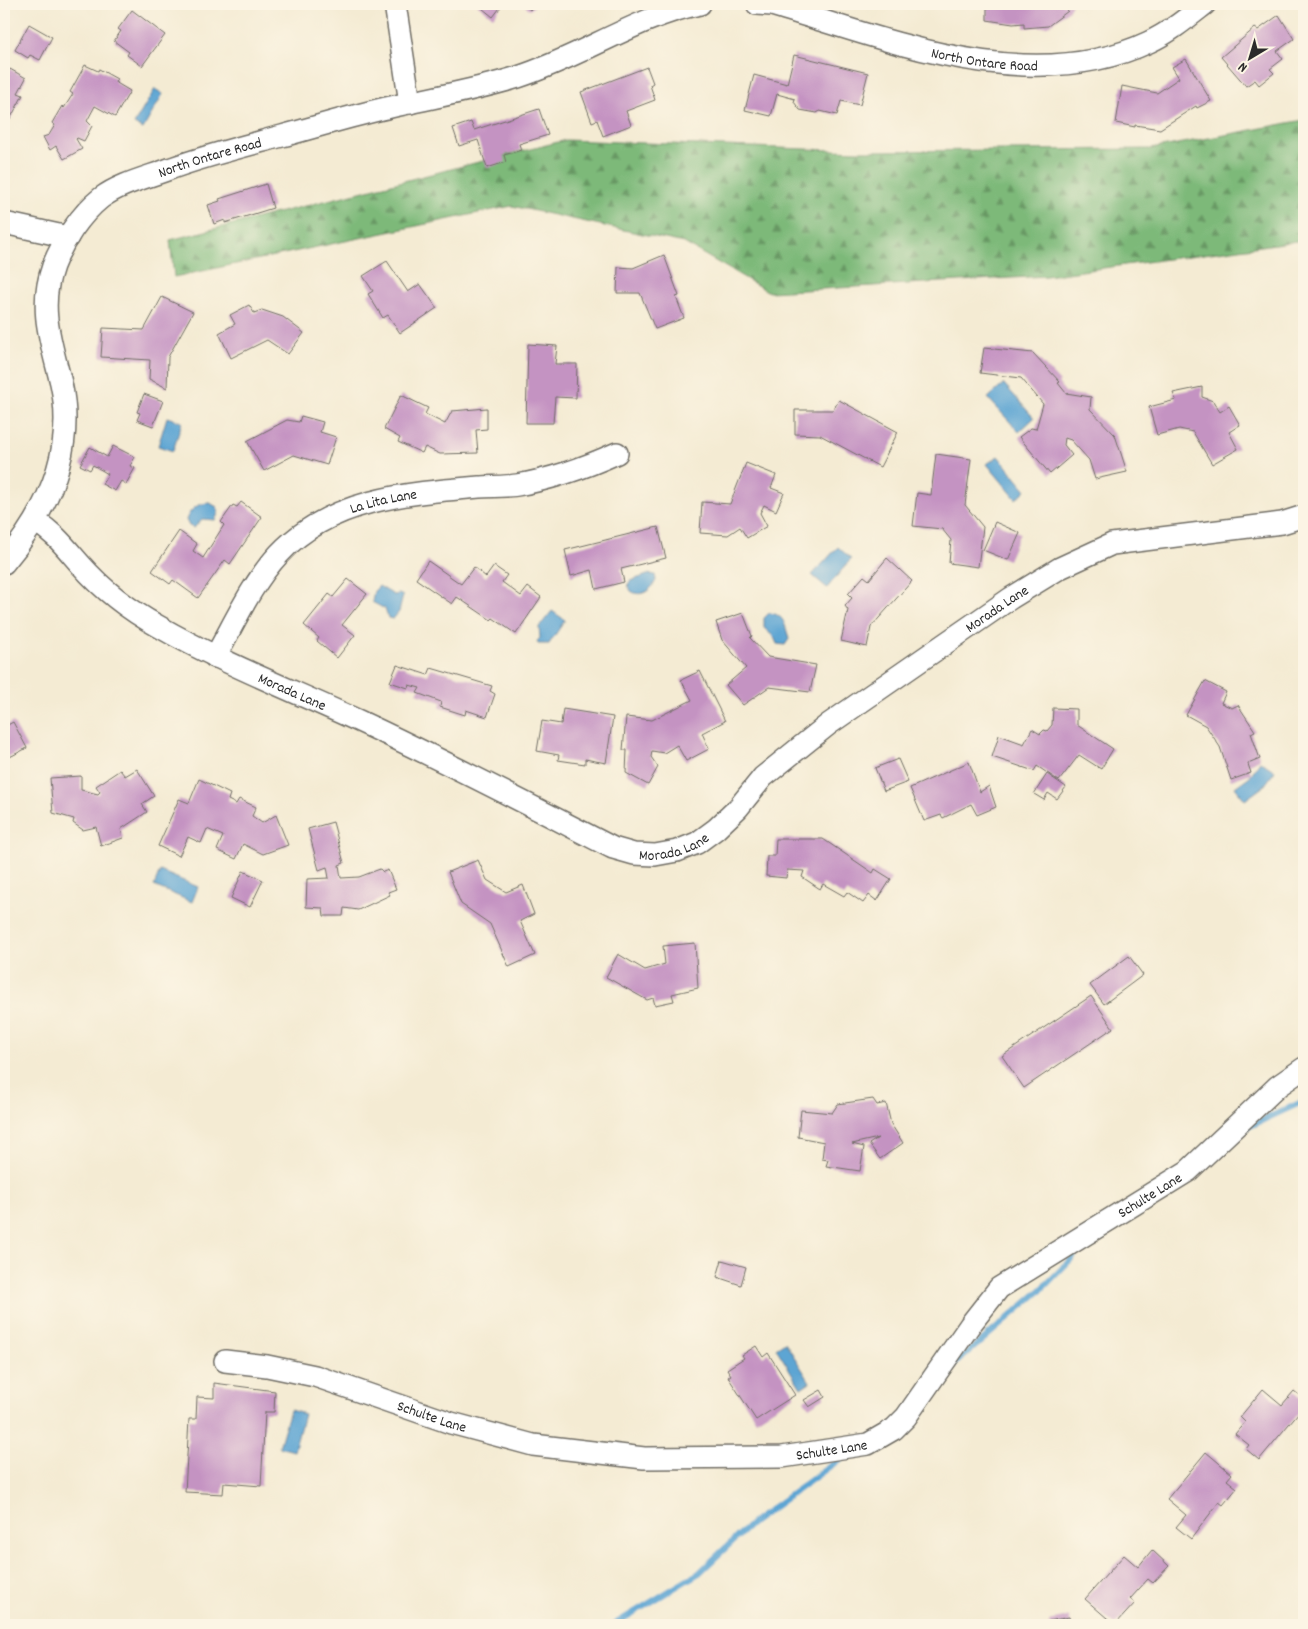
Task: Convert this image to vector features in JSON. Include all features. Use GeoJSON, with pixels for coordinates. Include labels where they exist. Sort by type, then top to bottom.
{"type":"FeatureCollection","features":[{"type":"Feature","properties":{"kind":"street"},"geometry":{"type":"LineString","coordinates":[[395,4],[410,103]]}},
{"type":"Feature","properties":{"kind":"street","name":"North Ontare Road"},"geometry":{"type":"LineString","coordinates":[[4,563],[35,521],[49,494],[63,454],[65,412],[61,384],[50,345],[46,300],[53,266],[68,237],[87,211],[102,197],[120,187],[198,159],[410,103],[489,86],[547,68],[649,18],[676,9],[700,4]]}},
{"type":"Feature","properties":{"kind":"street","name":"North Ontare Road"},"geometry":{"type":"LineString","coordinates":[[757,4],[772,5],[948,56],[986,62],[1048,64],[1087,61],[1124,52],[1149,42],[1176,26],[1205,4]]}},
{"type":"Feature","properties":{"kind":"street"},"geometry":{"type":"LineString","coordinates":[[4,223],[68,237]]}},
{"type":"Feature","properties":{"kind":"street","name":"La Lita Lane"},"geometry":{"type":"LineString","coordinates":[[215,657],[263,573],[280,553],[321,521],[345,510],[370,502],[423,493],[514,485],[553,478],[582,469],[617,453]]}},
{"type":"Feature","properties":{"kind":"street","name":"Morada Lane"},"geometry":{"type":"LineString","coordinates":[[35,521],[61,540],[92,576],[128,607],[158,626],[215,657],[404,742],[502,790],[612,848],[634,854],[655,855],[677,851],[697,843],[716,830],[738,808],[763,777],[829,724],[1011,598],[1060,568],[1112,544],[1282,523],[1304,516]]}},
{"type":"Feature","properties":{"kind":"street","name":"Schulte Lane"},"geometry":{"type":"LineString","coordinates":[[225,1361],[267,1366],[315,1376],[451,1424],[533,1445],[644,1458],[782,1457],[868,1444],[894,1429],[906,1417],[970,1324],[999,1288],[1188,1171],[1278,1086],[1304,1068]]}},
{"type":"Feature","properties":{"kind":"green space"},"geometry":{"type":"Polygon","coordinates":[[[1304,120],[1304,240],[1046,276],[769,292],[684,243],[512,206],[174,277],[170,240],[566,140],[859,151],[1151,149],[1304,120]]]}},
{"type":"Feature","properties":{"kind":"water"},"geometry":{"type":"Polygon","coordinates":[[[155,89],[163,94],[143,129],[134,124],[155,89]]]}},
{"type":"Feature","properties":{"kind":"water"},"geometry":{"type":"Polygon","coordinates":[[[1004,384],[1034,418],[1019,432],[988,398],[1004,384]]]}},
{"type":"Feature","properties":{"kind":"water"},"geometry":{"type":"Polygon","coordinates":[[[167,417],[182,422],[173,451],[158,446],[167,417]]]}},
{"type":"Feature","properties":{"kind":"water"},"geometry":{"type":"Polygon","coordinates":[[[998,456],[1026,490],[1016,499],[987,464],[998,456]]]}},
{"type":"Feature","properties":{"kind":"water"},"geometry":{"type":"Polygon","coordinates":[[[210,503],[217,507],[218,514],[215,520],[202,519],[194,528],[189,526],[186,520],[192,510],[198,505],[210,503]]]}},
{"type":"Feature","properties":{"kind":"water"},"geometry":{"type":"Polygon","coordinates":[[[838,547],[851,559],[827,588],[812,575],[838,547]]]}},
{"type":"Feature","properties":{"kind":"water"},"geometry":{"type":"Polygon","coordinates":[[[650,574],[655,575],[656,580],[649,590],[639,594],[631,591],[628,585],[630,581],[650,574]]]}},
{"type":"Feature","properties":{"kind":"water"},"geometry":{"type":"Polygon","coordinates":[[[379,586],[394,595],[399,594],[403,596],[399,612],[393,619],[388,618],[385,609],[372,602],[374,591],[379,586]]]}},
{"type":"Feature","properties":{"kind":"water"},"geometry":{"type":"Polygon","coordinates":[[[552,611],[565,620],[549,644],[538,644],[537,641],[540,638],[539,627],[552,611]]]}},
{"type":"Feature","properties":{"kind":"water"},"geometry":{"type":"Polygon","coordinates":[[[769,613],[778,616],[784,622],[789,639],[785,645],[777,644],[774,637],[764,628],[764,618],[769,613]]]}},
{"type":"Feature","properties":{"kind":"water"},"geometry":{"type":"Polygon","coordinates":[[[1260,761],[1275,771],[1264,786],[1245,800],[1235,787],[1250,776],[1260,761]]]}},
{"type":"Feature","properties":{"kind":"water"},"geometry":{"type":"Polygon","coordinates":[[[160,871],[198,887],[192,902],[154,886],[160,871]]]}},
{"type":"Feature","properties":{"kind":"water"},"geometry":{"type":"Polygon","coordinates":[[[785,1342],[810,1382],[801,1388],[776,1348],[785,1342]]]}},
{"type":"Feature","properties":{"kind":"water"},"geometry":{"type":"Polygon","coordinates":[[[290,1410],[304,1414],[294,1451],[279,1447],[290,1410]]]}},
{"type":"Feature","properties":{"kind":"building"},"geometry":{"type":"Polygon","coordinates":[[[477,4],[503,4],[493,17],[477,4]]]}},
{"type":"Feature","properties":{"kind":"building"},"geometry":{"type":"Polygon","coordinates":[[[523,4],[536,4],[530,10],[523,4]]]}},
{"type":"Feature","properties":{"kind":"building"},"geometry":{"type":"Polygon","coordinates":[[[987,4],[1072,4],[1068,11],[1048,26],[1024,28],[1024,23],[1013,24],[987,20],[987,4]]]}},
{"type":"Feature","properties":{"kind":"building"},"geometry":{"type":"Polygon","coordinates":[[[132,10],[165,35],[142,66],[127,55],[129,52],[114,41],[121,31],[118,29],[132,10]]]}},
{"type":"Feature","properties":{"kind":"building"},"geometry":{"type":"Polygon","coordinates":[[[1279,15],[1294,39],[1277,51],[1283,59],[1270,69],[1274,73],[1259,85],[1255,80],[1246,86],[1221,57],[1255,28],[1258,30],[1279,15]]]}},
{"type":"Feature","properties":{"kind":"building"},"geometry":{"type":"Polygon","coordinates":[[[29,24],[52,37],[40,60],[30,55],[28,58],[15,50],[29,24]]]}},
{"type":"Feature","properties":{"kind":"building"},"geometry":{"type":"Polygon","coordinates":[[[794,55],[868,73],[860,105],[841,101],[837,115],[820,111],[817,113],[800,110],[794,102],[795,99],[777,94],[771,116],[745,110],[754,75],[787,84],[794,55]]]}},
{"type":"Feature","properties":{"kind":"building"},"geometry":{"type":"Polygon","coordinates":[[[1186,59],[1211,101],[1197,108],[1196,106],[1160,129],[1116,123],[1122,86],[1157,93],[1179,78],[1172,67],[1186,59]]]}},
{"type":"Feature","properties":{"kind":"building"},"geometry":{"type":"Polygon","coordinates":[[[85,65],[98,71],[99,69],[117,79],[115,82],[130,91],[115,117],[95,106],[87,121],[92,126],[84,141],[76,139],[82,149],[64,159],[56,146],[50,150],[43,137],[49,135],[55,125],[52,123],[62,106],[64,108],[73,94],[70,92],[85,65]]]}},
{"type":"Feature","properties":{"kind":"building"},"geometry":{"type":"Polygon","coordinates":[[[647,67],[653,83],[650,85],[655,100],[626,111],[631,125],[603,136],[597,120],[592,122],[581,92],[647,67]]]}},
{"type":"Feature","properties":{"kind":"building"},"geometry":{"type":"Polygon","coordinates":[[[10,69],[26,78],[18,93],[23,95],[7,125],[4,124],[4,80],[10,69]]]}},
{"type":"Feature","properties":{"kind":"building"},"geometry":{"type":"Polygon","coordinates":[[[539,109],[548,135],[519,144],[521,150],[504,155],[506,162],[487,168],[478,140],[459,146],[453,128],[471,122],[474,130],[539,109]]]}},
{"type":"Feature","properties":{"kind":"building"},"geometry":{"type":"Polygon","coordinates":[[[266,184],[273,208],[225,223],[225,220],[214,224],[208,205],[220,201],[219,199],[266,184]]]}},
{"type":"Feature","properties":{"kind":"building"},"geometry":{"type":"Polygon","coordinates":[[[664,255],[679,296],[676,297],[684,318],[655,329],[640,293],[617,293],[618,267],[633,268],[664,255]]]}},
{"type":"Feature","properties":{"kind":"building"},"geometry":{"type":"Polygon","coordinates":[[[387,261],[408,292],[420,284],[437,308],[400,333],[388,315],[383,318],[368,294],[373,291],[363,276],[387,261]]]}},
{"type":"Feature","properties":{"kind":"building"},"geometry":{"type":"Polygon","coordinates":[[[162,297],[193,312],[168,357],[167,388],[149,379],[150,360],[101,357],[103,328],[144,330],[162,297]]]}},
{"type":"Feature","properties":{"kind":"building"},"geometry":{"type":"Polygon","coordinates":[[[249,305],[254,313],[262,310],[283,317],[304,333],[288,354],[267,340],[231,358],[219,333],[235,324],[230,315],[249,305]]]}},
{"type":"Feature","properties":{"kind":"building"},"geometry":{"type":"Polygon","coordinates":[[[528,344],[557,346],[555,364],[577,364],[576,398],[555,397],[553,423],[526,423],[528,344]]]}},
{"type":"Feature","properties":{"kind":"building"},"geometry":{"type":"Polygon","coordinates":[[[984,348],[1033,353],[1060,382],[1058,383],[1066,393],[1091,397],[1090,409],[1115,435],[1127,472],[1095,479],[1089,460],[1071,440],[1065,438],[1064,445],[1072,455],[1050,474],[1019,437],[1031,428],[1036,429],[1043,404],[1021,378],[980,373],[984,348]]]}},
{"type":"Feature","properties":{"kind":"building"},"geometry":{"type":"Polygon","coordinates":[[[1202,387],[1202,397],[1213,401],[1220,412],[1229,406],[1240,425],[1229,432],[1238,449],[1212,464],[1193,432],[1179,429],[1157,435],[1149,407],[1176,400],[1173,393],[1202,387]]]}},
{"type":"Feature","properties":{"kind":"building"},"geometry":{"type":"Polygon","coordinates":[[[144,394],[163,401],[153,426],[137,420],[140,413],[137,412],[144,394]]]}},
{"type":"Feature","properties":{"kind":"building"},"geometry":{"type":"Polygon","coordinates":[[[401,395],[428,408],[425,414],[445,424],[452,411],[487,408],[487,429],[476,430],[478,453],[440,454],[425,447],[422,453],[398,442],[400,438],[384,429],[401,395]]]}},
{"type":"Feature","properties":{"kind":"building"},"geometry":{"type":"Polygon","coordinates":[[[839,400],[898,432],[880,467],[820,435],[795,434],[795,410],[833,410],[839,400]]]}},
{"type":"Feature","properties":{"kind":"building"},"geometry":{"type":"Polygon","coordinates":[[[301,416],[323,422],[320,432],[336,437],[327,465],[294,455],[264,471],[247,441],[287,420],[299,422],[301,416]]]}},
{"type":"Feature","properties":{"kind":"building"},"geometry":{"type":"Polygon","coordinates":[[[113,446],[135,457],[130,466],[135,468],[126,484],[121,481],[115,491],[102,484],[108,474],[93,465],[90,470],[80,465],[90,447],[107,457],[113,446]]]}},
{"type":"Feature","properties":{"kind":"building"},"geometry":{"type":"Polygon","coordinates":[[[936,454],[971,459],[965,505],[983,527],[978,567],[949,563],[951,540],[942,529],[913,526],[917,493],[931,495],[936,454]]]}},
{"type":"Feature","properties":{"kind":"building"},"geometry":{"type":"Polygon","coordinates":[[[746,463],[776,475],[771,488],[784,493],[776,511],[764,505],[760,513],[767,526],[747,538],[740,527],[728,535],[700,533],[702,502],[730,504],[746,463]]]}},
{"type":"Feature","properties":{"kind":"building"},"geometry":{"type":"Polygon","coordinates":[[[241,502],[262,517],[230,564],[225,560],[198,598],[173,580],[170,584],[152,571],[179,531],[197,544],[193,551],[203,558],[224,525],[221,522],[233,505],[237,507],[241,502]]]}},
{"type":"Feature","properties":{"kind":"building"},"geometry":{"type":"Polygon","coordinates":[[[995,522],[1020,533],[1008,560],[983,550],[995,522]]]}},
{"type":"Feature","properties":{"kind":"building"},"geometry":{"type":"Polygon","coordinates":[[[658,527],[666,558],[621,569],[624,582],[596,589],[592,570],[571,576],[565,550],[658,527]]]}},
{"type":"Feature","properties":{"kind":"building"},"geometry":{"type":"Polygon","coordinates":[[[887,558],[912,581],[871,627],[867,647],[841,641],[848,610],[845,606],[852,598],[848,594],[864,576],[869,580],[887,558]]]}},
{"type":"Feature","properties":{"kind":"building"},"geometry":{"type":"Polygon","coordinates":[[[428,561],[461,584],[474,567],[486,577],[494,566],[507,575],[502,582],[521,596],[528,587],[541,597],[516,634],[457,597],[452,604],[416,579],[428,561]]]}},
{"type":"Feature","properties":{"kind":"building"},"geometry":{"type":"Polygon","coordinates":[[[348,579],[367,594],[342,625],[355,635],[337,658],[317,641],[319,638],[304,625],[329,594],[333,597],[348,579]]]}},
{"type":"Feature","properties":{"kind":"building"},"geometry":{"type":"Polygon","coordinates":[[[743,613],[752,636],[750,638],[768,657],[816,665],[810,692],[769,687],[743,705],[726,685],[746,668],[722,640],[716,622],[743,613]]]}},
{"type":"Feature","properties":{"kind":"building"},"geometry":{"type":"Polygon","coordinates":[[[397,665],[428,675],[431,668],[492,686],[490,691],[495,694],[487,717],[466,710],[465,715],[440,707],[441,702],[417,693],[420,688],[409,685],[408,688],[390,682],[397,665]]]}},
{"type":"Feature","properties":{"kind":"building"},"geometry":{"type":"Polygon","coordinates":[[[700,671],[725,721],[702,733],[709,749],[686,761],[677,745],[664,753],[652,751],[651,757],[658,767],[648,785],[626,773],[627,750],[623,750],[626,717],[652,720],[692,700],[681,680],[700,671]]]}},
{"type":"Feature","properties":{"kind":"building"},"geometry":{"type":"Polygon","coordinates":[[[1205,681],[1226,692],[1221,703],[1232,708],[1238,705],[1255,731],[1251,733],[1260,759],[1248,764],[1251,773],[1231,780],[1220,747],[1206,726],[1186,715],[1205,681]]]}},
{"type":"Feature","properties":{"kind":"building"},"geometry":{"type":"Polygon","coordinates":[[[1053,708],[1077,709],[1077,725],[1113,749],[1101,769],[1079,755],[1059,781],[1037,766],[1034,771],[992,757],[999,735],[1024,744],[1032,729],[1040,734],[1044,730],[1047,731],[1052,725],[1053,708]]]}},
{"type":"Feature","properties":{"kind":"building"},"geometry":{"type":"Polygon","coordinates":[[[563,709],[613,717],[606,763],[585,759],[585,764],[558,760],[559,755],[537,751],[542,721],[561,724],[563,709]]]}},
{"type":"Feature","properties":{"kind":"building"},"geometry":{"type":"Polygon","coordinates":[[[13,722],[27,748],[4,760],[4,727],[13,722]]]}},
{"type":"Feature","properties":{"kind":"building"},"geometry":{"type":"Polygon","coordinates":[[[898,759],[908,782],[884,791],[875,768],[898,759]]]}},
{"type":"Feature","properties":{"kind":"building"},"geometry":{"type":"Polygon","coordinates":[[[969,762],[980,792],[989,786],[996,807],[977,815],[971,804],[943,818],[941,815],[924,821],[910,788],[969,762]]]}},
{"type":"Feature","properties":{"kind":"building"},"geometry":{"type":"Polygon","coordinates":[[[137,769],[154,796],[142,804],[147,812],[121,829],[123,838],[101,846],[96,827],[83,830],[73,823],[74,819],[53,813],[50,778],[81,776],[81,790],[98,794],[100,792],[96,786],[120,770],[125,776],[137,769]]]}},
{"type":"Feature","properties":{"kind":"building"},"geometry":{"type":"Polygon","coordinates":[[[1047,774],[1066,787],[1057,799],[1048,793],[1044,800],[1034,794],[1047,774]]]}},
{"type":"Feature","properties":{"kind":"building"},"geometry":{"type":"Polygon","coordinates":[[[199,779],[230,794],[228,800],[236,804],[239,799],[256,807],[252,816],[262,823],[276,815],[288,845],[263,854],[243,844],[236,859],[217,850],[223,836],[207,829],[201,843],[188,837],[179,856],[158,846],[179,799],[189,803],[199,779]]]}},
{"type":"Feature","properties":{"kind":"building"},"geometry":{"type":"Polygon","coordinates":[[[333,822],[344,863],[339,865],[341,878],[359,877],[380,869],[383,872],[388,870],[396,889],[388,892],[390,895],[358,910],[344,908],[343,916],[324,916],[323,908],[306,907],[307,879],[329,878],[327,867],[319,870],[308,829],[333,822]]]}},
{"type":"Feature","properties":{"kind":"building"},"geometry":{"type":"Polygon","coordinates":[[[776,839],[823,839],[873,873],[875,869],[891,879],[877,901],[869,895],[863,903],[847,892],[844,896],[823,884],[820,889],[802,877],[804,871],[787,870],[786,878],[766,876],[767,856],[775,856],[776,839]]]}},
{"type":"Feature","properties":{"kind":"building"},"geometry":{"type":"Polygon","coordinates":[[[478,860],[487,880],[506,892],[523,885],[534,914],[520,921],[535,955],[509,967],[490,924],[461,904],[448,872],[478,860]]]}},
{"type":"Feature","properties":{"kind":"building"},"geometry":{"type":"Polygon","coordinates":[[[243,871],[263,880],[250,907],[231,898],[243,871]]]}},
{"type":"Feature","properties":{"kind":"building"},"geometry":{"type":"Polygon","coordinates":[[[695,943],[698,988],[672,994],[674,1001],[655,1005],[653,998],[647,1000],[606,977],[618,954],[645,970],[665,964],[663,946],[695,943]]]}},
{"type":"Feature","properties":{"kind":"building"},"geometry":{"type":"Polygon","coordinates":[[[1129,956],[1143,975],[1104,1004],[1090,985],[1129,956]]]}},
{"type":"Feature","properties":{"kind":"building"},"geometry":{"type":"Polygon","coordinates":[[[1091,996],[1113,1028],[1024,1088],[1002,1056],[1091,996]]]}},
{"type":"Feature","properties":{"kind":"building"},"geometry":{"type":"Polygon","coordinates":[[[873,1099],[877,1105],[886,1103],[891,1124],[903,1143],[880,1159],[869,1144],[878,1138],[852,1144],[864,1147],[860,1171],[826,1166],[828,1160],[822,1159],[824,1142],[798,1137],[801,1110],[832,1113],[838,1104],[873,1099]]]}},
{"type":"Feature","properties":{"kind":"building"},"geometry":{"type":"Polygon","coordinates":[[[722,1260],[746,1267],[741,1285],[717,1277],[722,1260]]]}},
{"type":"Feature","properties":{"kind":"building"},"geometry":{"type":"Polygon","coordinates":[[[756,1346],[763,1357],[768,1353],[795,1395],[756,1420],[728,1377],[731,1375],[727,1369],[744,1358],[742,1355],[756,1346]]]}},
{"type":"Feature","properties":{"kind":"building"},"geometry":{"type":"Polygon","coordinates":[[[214,1383],[275,1391],[274,1412],[265,1412],[261,1486],[224,1483],[223,1494],[185,1492],[189,1419],[196,1419],[197,1397],[214,1398],[214,1383]]]}},
{"type":"Feature","properties":{"kind":"building"},"geometry":{"type":"Polygon","coordinates":[[[1263,1389],[1282,1405],[1294,1391],[1304,1399],[1304,1406],[1259,1460],[1246,1449],[1249,1445],[1235,1434],[1245,1422],[1240,1417],[1263,1389]]]}},
{"type":"Feature","properties":{"kind":"building"},"geometry":{"type":"Polygon","coordinates":[[[821,1390],[825,1397],[809,1407],[804,1400],[821,1390]]]}},
{"type":"Feature","properties":{"kind":"building"},"geometry":{"type":"Polygon","coordinates":[[[1206,1452],[1232,1474],[1227,1480],[1237,1488],[1223,1505],[1219,1502],[1191,1539],[1176,1527],[1186,1515],[1167,1499],[1206,1452]]]}},
{"type":"Feature","properties":{"kind":"building"},"geometry":{"type":"Polygon","coordinates":[[[1152,1550],[1169,1566],[1153,1583],[1148,1579],[1130,1599],[1135,1603],[1115,1625],[1085,1599],[1124,1555],[1138,1567],[1152,1550]]]}},
{"type":"Feature","properties":{"kind":"building"},"geometry":{"type":"Polygon","coordinates":[[[1069,1617],[1071,1625],[1050,1625],[1049,1621],[1069,1617]]]}},
{"type":"Feature","properties":{"kind":"waterway"},"geometry":{"type":"LineString","coordinates":[[1244,1129],[1304,1101]]}},
{"type":"Feature","properties":{"kind":"waterway"},"geometry":{"type":"LineString","coordinates":[[950,1368],[1042,1289],[1074,1256]]}},
{"type":"Feature","properties":{"kind":"waterway"},"geometry":{"type":"LineString","coordinates":[[613,1625],[699,1573],[752,1523],[844,1456]]}}]}
